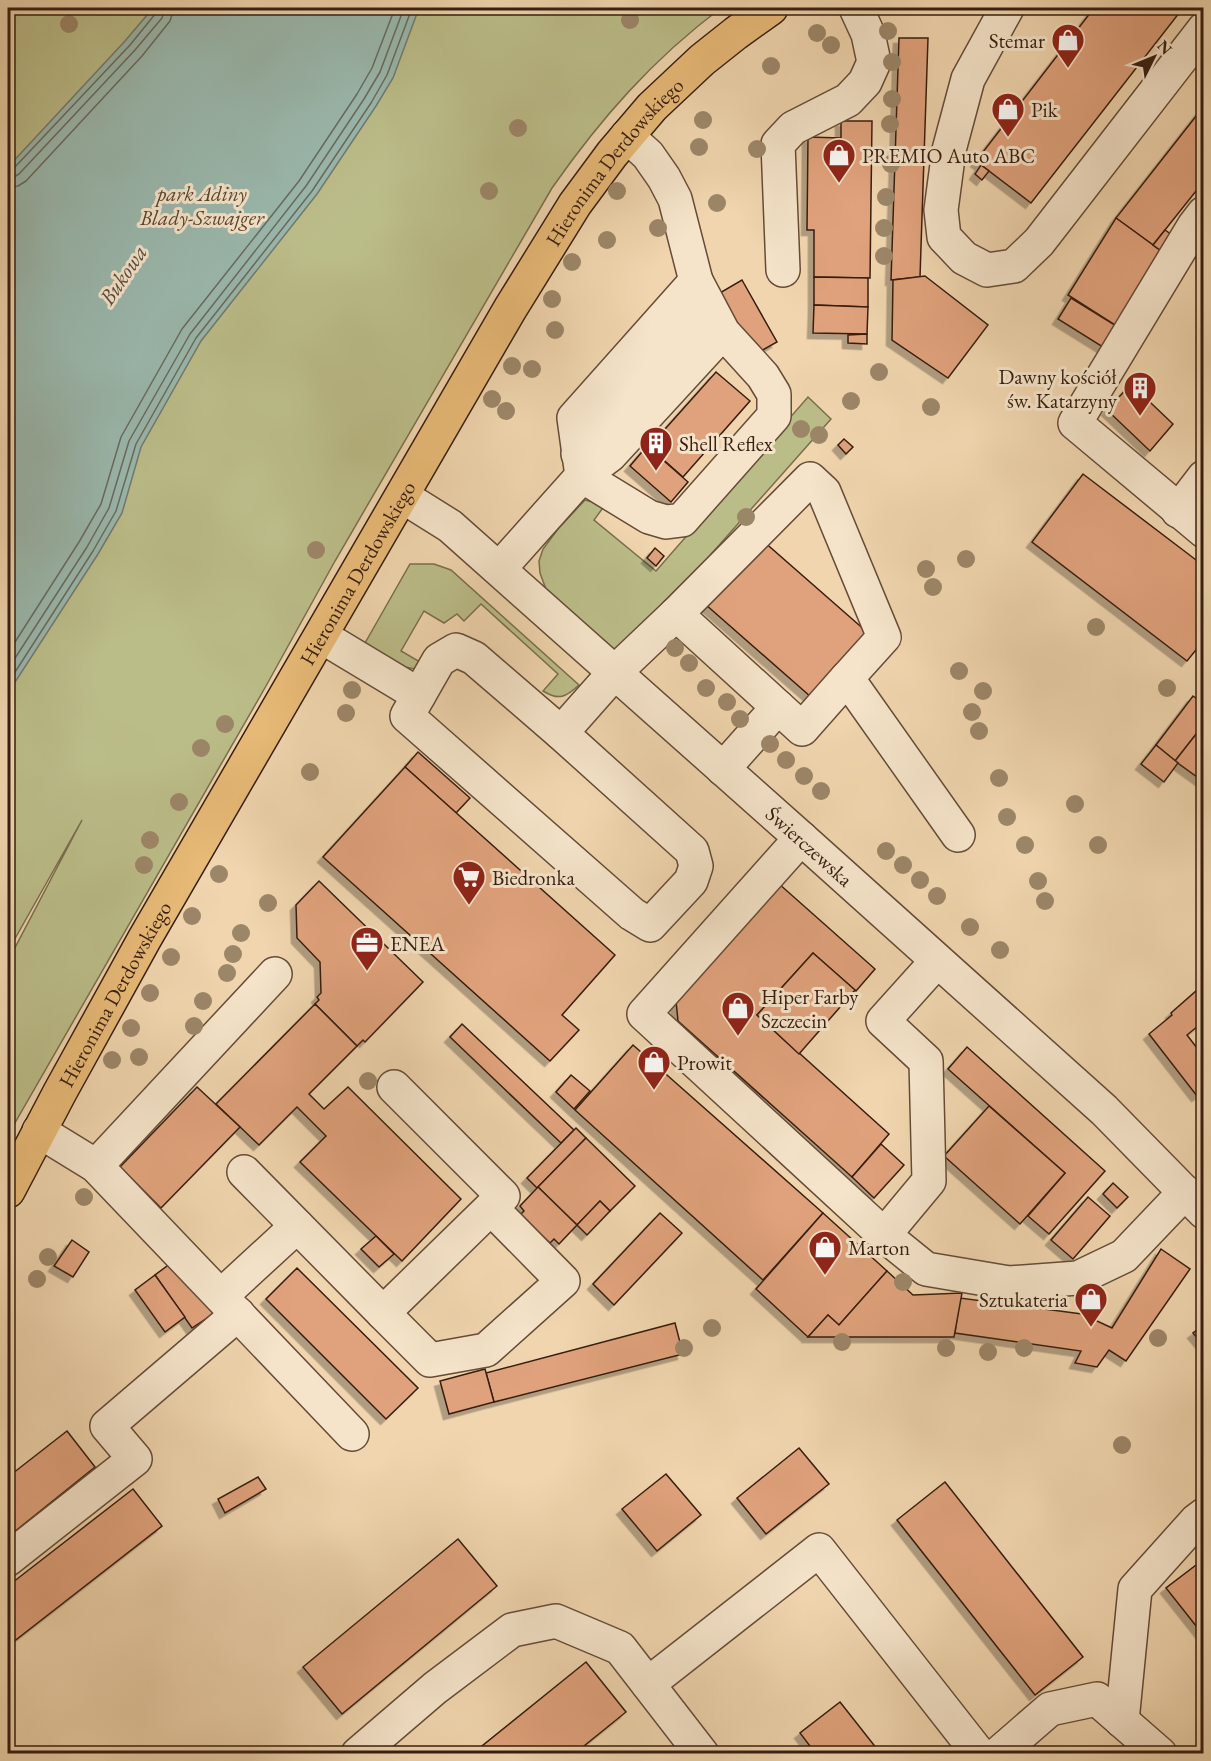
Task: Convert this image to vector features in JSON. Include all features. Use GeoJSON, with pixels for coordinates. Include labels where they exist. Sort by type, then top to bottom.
{"type":"FeatureCollection","features":[{"type":"Feature","properties":{"kind":"main road","name":"Hieronima Derdowskiego"},"geometry":{"type":"LineString","coordinates":[[8,1191],[150,930],[510,309],[575,204],[627,136],[677,82],[736,33],[771,8]]}},
{"type":"Feature","properties":{"kind":"street"},"geometry":{"type":"LineString","coordinates":[[783,270],[778,144],[793,128],[848,100],[866,82],[874,62],[868,34],[856,8]]}},
{"type":"Feature","properties":{"kind":"street"},"geometry":{"type":"LineString","coordinates":[[1007,8],[968,79],[949,150],[941,210],[944,237],[964,258],[987,270],[1014,266],[1039,242],[1203,29]]}},
{"type":"Feature","properties":{"kind":"street"},"geometry":{"type":"LineString","coordinates":[[627,136],[648,155],[675,199],[709,307],[763,376],[774,394],[774,416],[682,520],[666,522],[649,517],[580,465],[574,418],[709,307]]}},
{"type":"Feature","properties":{"kind":"street"},"geometry":{"type":"LineString","coordinates":[[1203,213],[1075,423],[1203,531]]}},
{"type":"Feature","properties":{"kind":"street"},"geometry":{"type":"LineString","coordinates":[[499,569],[580,465],[610,455],[709,307]]}},
{"type":"Feature","properties":{"kind":"street"},"geometry":{"type":"LineString","coordinates":[[1178,511],[1203,477]]}},
{"type":"Feature","properties":{"kind":"street"},"geometry":{"type":"LineString","coordinates":[[561,733],[615,672],[810,479],[824,492],[884,637],[802,729],[676,614]]}},
{"type":"Feature","properties":{"kind":"street","name":"Świerczewska"},"geometry":{"type":"LineString","coordinates":[[402,496],[450,526],[615,672],[1104,1110],[1194,1202]]}},
{"type":"Feature","properties":{"kind":"street"},"geometry":{"type":"LineString","coordinates":[[321,636],[419,695]]}},
{"type":"Feature","properties":{"kind":"street"},"geometry":{"type":"LineString","coordinates":[[456,650],[474,658],[692,851],[696,866],[691,880],[651,925],[632,914],[407,716],[419,695],[439,660],[456,650]]}},
{"type":"Feature","properties":{"kind":"street"},"geometry":{"type":"LineString","coordinates":[[847,678],[958,835]]}},
{"type":"Feature","properties":{"kind":"street"},"geometry":{"type":"LineString","coordinates":[[723,769],[778,706]]}},
{"type":"Feature","properties":{"kind":"street"},"geometry":{"type":"LineString","coordinates":[[801,838],[644,1014],[884,1235],[926,1269],[1009,1283],[1078,1278],[1124,1256],[1194,1202]]}},
{"type":"Feature","properties":{"kind":"street"},"geometry":{"type":"LineString","coordinates":[[884,1235],[929,1181],[926,1061],[883,1021],[937,961]]}},
{"type":"Feature","properties":{"kind":"street"},"geometry":{"type":"LineString","coordinates":[[96,1166],[275,974]]}},
{"type":"Feature","properties":{"kind":"street"},"geometry":{"type":"LineString","coordinates":[[383,1313],[503,1196],[394,1087]]}},
{"type":"Feature","properties":{"kind":"street"},"geometry":{"type":"LineString","coordinates":[[39,1131],[96,1166],[352,1434]]}},
{"type":"Feature","properties":{"kind":"street"},"geometry":{"type":"LineString","coordinates":[[244,1172],[430,1360],[486,1350],[563,1281],[491,1209]]}},
{"type":"Feature","properties":{"kind":"street"},"geometry":{"type":"LineString","coordinates":[[8,1559],[135,1459],[107,1426],[229,1305],[297,1226]]}},
{"type":"Feature","properties":{"kind":"street"},"geometry":{"type":"LineString","coordinates":[[1122,1721],[1135,1589],[1203,1515]]}},
{"type":"Feature","properties":{"kind":"street"},"geometry":{"type":"LineString","coordinates":[[648,1683],[819,1550],[979,1754]]}},
{"type":"Feature","properties":{"kind":"street"},"geometry":{"type":"LineString","coordinates":[[358,1754],[435,1688],[512,1630],[556,1621],[620,1648],[702,1754]]}},
{"type":"Feature","properties":{"kind":"street"},"geometry":{"type":"LineString","coordinates":[[998,1754],[1050,1709],[1097,1699],[1161,1754]]}},
{"type":"Feature","properties":{"kind":"green space","name":"park Adiny Blady-Szwajger"},"geometry":{"type":"Polygon","coordinates":[[[8,8],[721,8],[673,48],[629,91],[552,188],[335,561],[266,686],[8,1135],[8,961],[82,820],[8,951],[8,8]]]}},
{"type":"Feature","properties":{"kind":"green space"},"geometry":{"type":"Polygon","coordinates":[[[808,397],[831,419],[619,658],[547,592],[540,573],[539,561],[543,549],[585,500],[605,505],[594,520],[656,571],[808,397]]]}},
{"type":"Feature","properties":{"kind":"green space"},"geometry":{"type":"Polygon","coordinates":[[[410,564],[434,564],[451,570],[579,685],[558,697],[543,691],[558,674],[481,604],[464,621],[457,614],[444,623],[424,611],[401,651],[422,663],[415,669],[405,667],[368,646],[365,643],[410,564]]]}},
{"type":"Feature","properties":{"kind":"water","name":"Bukowa"},"geometry":{"type":"Polygon","coordinates":[[[153,8],[419,8],[393,78],[376,106],[317,194],[201,341],[141,447],[122,513],[8,693],[8,167],[153,8]]]}},
{"type":"Feature","properties":{"kind":"building"},"geometry":{"type":"Polygon","coordinates":[[[1094,8],[1183,8],[1031,203],[976,161],[1094,8]]]}},
{"type":"Feature","properties":{"kind":"building"},"geometry":{"type":"Polygon","coordinates":[[[899,38],[928,38],[920,277],[891,280],[899,38]]]}},
{"type":"Feature","properties":{"kind":"building"},"geometry":{"type":"Polygon","coordinates":[[[1204,106],[1204,181],[1153,245],[1116,218],[1204,106]]]}},
{"type":"Feature","properties":{"kind":"building","name":"PREMIO Auto ABC"},"geometry":{"type":"Polygon","coordinates":[[[841,121],[872,121],[870,278],[814,277],[814,230],[807,230],[808,137],[841,138],[841,121]]]}},
{"type":"Feature","properties":{"kind":"building"},"geometry":{"type":"Polygon","coordinates":[[[981,165],[989,171],[982,180],[975,174],[981,165]]]}},
{"type":"Feature","properties":{"kind":"building"},"geometry":{"type":"Polygon","coordinates":[[[1116,218],[1164,253],[1118,327],[1068,295],[1116,218]]]}},
{"type":"Feature","properties":{"kind":"building"},"geometry":{"type":"Polygon","coordinates":[[[1165,230],[1175,237],[1164,253],[1153,245],[1165,230]]]}},
{"type":"Feature","properties":{"kind":"building"},"geometry":{"type":"Polygon","coordinates":[[[925,276],[988,325],[948,378],[892,340],[893,280],[925,276]]]}},
{"type":"Feature","properties":{"kind":"building"},"geometry":{"type":"Polygon","coordinates":[[[814,277],[868,278],[868,307],[814,305],[814,277]]]}},
{"type":"Feature","properties":{"kind":"building"},"geometry":{"type":"Polygon","coordinates":[[[742,280],[777,342],[752,356],[718,294],[742,280]]]}},
{"type":"Feature","properties":{"kind":"building"},"geometry":{"type":"Polygon","coordinates":[[[1071,298],[1118,327],[1106,349],[1058,319],[1071,298]]]}},
{"type":"Feature","properties":{"kind":"building"},"geometry":{"type":"Polygon","coordinates":[[[814,305],[868,307],[867,334],[813,333],[814,305]]]}},
{"type":"Feature","properties":{"kind":"building"},"geometry":{"type":"Polygon","coordinates":[[[867,334],[867,344],[848,343],[848,335],[867,334]]]}},
{"type":"Feature","properties":{"kind":"building"},"geometry":{"type":"Polygon","coordinates":[[[716,372],[750,401],[683,477],[649,447],[716,372]]]}},
{"type":"Feature","properties":{"kind":"building","name":"Dawny kościół św. Katarzyny"},"geometry":{"type":"Polygon","coordinates":[[[1131,384],[1173,424],[1150,451],[1107,410],[1131,384]]]}},
{"type":"Feature","properties":{"kind":"building"},"geometry":{"type":"Polygon","coordinates":[[[844,439],[853,447],[846,454],[838,445],[844,439]]]}},
{"type":"Feature","properties":{"kind":"building","name":"Shell Reflex"},"geometry":{"type":"Polygon","coordinates":[[[647,446],[688,482],[671,502],[630,466],[647,446]]]}},
{"type":"Feature","properties":{"kind":"building"},"geometry":{"type":"Polygon","coordinates":[[[1083,474],[1204,566],[1204,640],[1187,661],[1032,542],[1083,474]]]}},
{"type":"Feature","properties":{"kind":"building"},"geometry":{"type":"Polygon","coordinates":[[[762,540],[867,632],[811,697],[705,604],[762,540]]]}},
{"type":"Feature","properties":{"kind":"building"},"geometry":{"type":"Polygon","coordinates":[[[655,548],[664,556],[656,566],[647,558],[655,548]]]}},
{"type":"Feature","properties":{"kind":"building"},"geometry":{"type":"Polygon","coordinates":[[[1193,696],[1204,704],[1204,724],[1175,761],[1156,745],[1193,696]]]}},
{"type":"Feature","properties":{"kind":"building"},"geometry":{"type":"Polygon","coordinates":[[[1204,724],[1204,782],[1175,761],[1204,724]]]}},
{"type":"Feature","properties":{"kind":"building"},"geometry":{"type":"Polygon","coordinates":[[[1156,745],[1178,763],[1164,782],[1141,764],[1156,745]]]}},
{"type":"Feature","properties":{"kind":"building"},"geometry":{"type":"Polygon","coordinates":[[[418,752],[470,798],[456,813],[405,767],[418,752]]]}},
{"type":"Feature","properties":{"kind":"building","name":"Biedronka"},"geometry":{"type":"Polygon","coordinates":[[[405,767],[615,955],[562,1015],[579,1030],[550,1061],[323,857],[405,767]]]}},
{"type":"Feature","properties":{"kind":"building","name":"ENEA"},"geometry":{"type":"Polygon","coordinates":[[[319,881],[423,982],[365,1042],[363,1040],[357,1046],[315,1004],[321,993],[320,962],[297,938],[296,905],[319,881]]]}},
{"type":"Feature","properties":{"kind":"building","name":"Hiper Farby Szczecin"},"geometry":{"type":"Polygon","coordinates":[[[778,883],[875,969],[856,991],[813,953],[757,1015],[889,1134],[852,1177],[678,1021],[676,1001],[778,883]]]}},
{"type":"Feature","properties":{"kind":"building"},"geometry":{"type":"Polygon","coordinates":[[[813,953],[855,990],[799,1054],[757,1015],[813,953]]]}},
{"type":"Feature","properties":{"kind":"building"},"geometry":{"type":"Polygon","coordinates":[[[1204,984],[1204,1021],[1187,1035],[1204,1057],[1204,1091],[1197,1096],[1149,1034],[1204,984]]]}},
{"type":"Feature","properties":{"kind":"building"},"geometry":{"type":"Polygon","coordinates":[[[315,1004],[357,1046],[309,1094],[324,1109],[348,1087],[461,1199],[402,1261],[300,1162],[326,1136],[297,1107],[259,1145],[216,1104],[315,1004]]]}},
{"type":"Feature","properties":{"kind":"building"},"geometry":{"type":"Polygon","coordinates":[[[462,1024],[574,1130],[561,1143],[450,1037],[462,1024]]]}},
{"type":"Feature","properties":{"kind":"building"},"geometry":{"type":"Polygon","coordinates":[[[633,1045],[823,1213],[763,1280],[575,1110],[633,1045]]]}},
{"type":"Feature","properties":{"kind":"building"},"geometry":{"type":"Polygon","coordinates":[[[967,1047],[1105,1171],[1049,1234],[1028,1216],[1065,1173],[948,1069],[967,1047]]]}},
{"type":"Feature","properties":{"kind":"building"},"geometry":{"type":"Polygon","coordinates":[[[571,1075],[590,1091],[574,1109],[556,1092],[571,1075]]]}},
{"type":"Feature","properties":{"kind":"building"},"geometry":{"type":"Polygon","coordinates":[[[197,1087],[240,1127],[161,1208],[120,1167],[197,1087]]]}},
{"type":"Feature","properties":{"kind":"building"},"geometry":{"type":"Polygon","coordinates":[[[989,1106],[1065,1173],[1020,1224],[944,1156],[989,1106]]]}},
{"type":"Feature","properties":{"kind":"building"},"geometry":{"type":"Polygon","coordinates":[[[576,1128],[586,1138],[537,1188],[527,1178],[576,1128]]]}},
{"type":"Feature","properties":{"kind":"building"},"geometry":{"type":"Polygon","coordinates":[[[586,1138],[635,1186],[610,1211],[600,1201],[577,1225],[538,1187],[586,1138]]]}},
{"type":"Feature","properties":{"kind":"building"},"geometry":{"type":"Polygon","coordinates":[[[881,1144],[904,1165],[874,1198],[852,1177],[881,1144]]]}},
{"type":"Feature","properties":{"kind":"building"},"geometry":{"type":"Polygon","coordinates":[[[1113,1183],[1128,1197],[1117,1208],[1103,1194],[1113,1183]]]}},
{"type":"Feature","properties":{"kind":"building"},"geometry":{"type":"Polygon","coordinates":[[[538,1187],[577,1225],[559,1244],[554,1239],[550,1243],[520,1215],[524,1211],[520,1206],[538,1187]]]}},
{"type":"Feature","properties":{"kind":"building"},"geometry":{"type":"Polygon","coordinates":[[[1088,1197],[1110,1216],[1073,1259],[1051,1240],[1088,1197]]]}},
{"type":"Feature","properties":{"kind":"building"},"geometry":{"type":"Polygon","coordinates":[[[600,1201],[610,1211],[587,1235],[577,1225],[600,1201]]]}},
{"type":"Feature","properties":{"kind":"building"},"geometry":{"type":"Polygon","coordinates":[[[660,1213],[682,1233],[614,1305],[593,1284],[660,1213]]]}},
{"type":"Feature","properties":{"kind":"building","name":"Marton"},"geometry":{"type":"Polygon","coordinates":[[[823,1213],[887,1271],[839,1325],[828,1315],[808,1337],[756,1289],[823,1213]]]}},
{"type":"Feature","properties":{"kind":"building"},"geometry":{"type":"Polygon","coordinates":[[[376,1236],[394,1254],[379,1267],[361,1249],[376,1236]]]}},
{"type":"Feature","properties":{"kind":"building"},"geometry":{"type":"Polygon","coordinates":[[[72,1240],[89,1252],[73,1277],[54,1266],[72,1240]]]}},
{"type":"Feature","properties":{"kind":"building"},"geometry":{"type":"Polygon","coordinates":[[[1161,1249],[1190,1269],[1126,1361],[1109,1350],[1097,1367],[1075,1363],[1081,1351],[955,1333],[960,1298],[1082,1314],[1112,1328],[1161,1249]]]}},
{"type":"Feature","properties":{"kind":"building"},"geometry":{"type":"Polygon","coordinates":[[[175,1260],[216,1312],[192,1328],[155,1275],[175,1260]]]}},
{"type":"Feature","properties":{"kind":"building"},"geometry":{"type":"Polygon","coordinates":[[[297,1268],[418,1388],[386,1419],[266,1299],[297,1268]]]}},
{"type":"Feature","properties":{"kind":"building"},"geometry":{"type":"Polygon","coordinates":[[[887,1271],[913,1295],[962,1293],[954,1337],[808,1337],[828,1315],[839,1325],[887,1271]]]}},
{"type":"Feature","properties":{"kind":"building"},"geometry":{"type":"Polygon","coordinates":[[[155,1275],[185,1317],[165,1332],[135,1290],[155,1275]]]}},
{"type":"Feature","properties":{"kind":"building"},"geometry":{"type":"Polygon","coordinates":[[[675,1323],[683,1354],[494,1402],[486,1373],[675,1323]]]}},
{"type":"Feature","properties":{"kind":"building"},"geometry":{"type":"Polygon","coordinates":[[[1204,1325],[1204,1346],[1193,1333],[1204,1325]]]}},
{"type":"Feature","properties":{"kind":"building"},"geometry":{"type":"Polygon","coordinates":[[[485,1369],[494,1402],[449,1414],[440,1381],[485,1369]]]}},
{"type":"Feature","properties":{"kind":"building"},"geometry":{"type":"Polygon","coordinates":[[[67,1431],[95,1467],[8,1537],[8,1477],[67,1431]]]}},
{"type":"Feature","properties":{"kind":"building"},"geometry":{"type":"Polygon","coordinates":[[[799,1448],[829,1484],[766,1534],[737,1498],[799,1448]]]}},
{"type":"Feature","properties":{"kind":"building"},"geometry":{"type":"Polygon","coordinates":[[[666,1474],[701,1515],[657,1551],[622,1509],[666,1474]]]}},
{"type":"Feature","properties":{"kind":"building"},"geometry":{"type":"Polygon","coordinates":[[[258,1477],[266,1489],[225,1513],[218,1499],[258,1477]]]}},
{"type":"Feature","properties":{"kind":"building"},"geometry":{"type":"Polygon","coordinates":[[[945,1482],[1083,1657],[1035,1695],[897,1520],[945,1482]]]}},
{"type":"Feature","properties":{"kind":"building"},"geometry":{"type":"Polygon","coordinates":[[[133,1489],[162,1526],[8,1646],[8,1586],[133,1489]]]}},
{"type":"Feature","properties":{"kind":"building"},"geometry":{"type":"Polygon","coordinates":[[[458,1539],[497,1586],[342,1714],[303,1667],[458,1539]]]}},
{"type":"Feature","properties":{"kind":"building"},"geometry":{"type":"Polygon","coordinates":[[[1204,1559],[1204,1636],[1166,1588],[1204,1559]]]}},
{"type":"Feature","properties":{"kind":"building"},"geometry":{"type":"Polygon","coordinates":[[[586,1662],[626,1712],[574,1754],[472,1754],[586,1662]]]}},
{"type":"Feature","properties":{"kind":"building"},"geometry":{"type":"Polygon","coordinates":[[[840,1702],[881,1754],[816,1754],[800,1733],[840,1702]]]}},
{"type":"Feature","properties":{"kind":"place","name":"Stemar"},"geometry":{"type":"Point","coordinates":[1068,69]}},
{"type":"Feature","properties":{"kind":"place","name":"Pik"},"geometry":{"type":"Point","coordinates":[1008,138]}},
{"type":"Feature","properties":{"kind":"place","name":"PREMIO Auto ABC"},"geometry":{"type":"Point","coordinates":[839,184]}},
{"type":"Feature","properties":{"kind":"place","name":"Dawny kościół św. Katarzyny"},"geometry":{"type":"Point","coordinates":[1140,417]}},
{"type":"Feature","properties":{"kind":"place","name":"Shell Reflex"},"geometry":{"type":"Point","coordinates":[656,472]}},
{"type":"Feature","properties":{"kind":"place","name":"Biedronka"},"geometry":{"type":"Point","coordinates":[469,906]}},
{"type":"Feature","properties":{"kind":"place","name":"ENEA"},"geometry":{"type":"Point","coordinates":[367,972]}},
{"type":"Feature","properties":{"kind":"place","name":"Hiper Farby Szczecin"},"geometry":{"type":"Point","coordinates":[738,1037]}},
{"type":"Feature","properties":{"kind":"place","name":"Prowit"},"geometry":{"type":"Point","coordinates":[654,1091]}},
{"type":"Feature","properties":{"kind":"place","name":"Marton"},"geometry":{"type":"Point","coordinates":[825,1276]}},
{"type":"Feature","properties":{"kind":"place","name":"Sztukateria"},"geometry":{"type":"Point","coordinates":[1091,1328]}}]}
